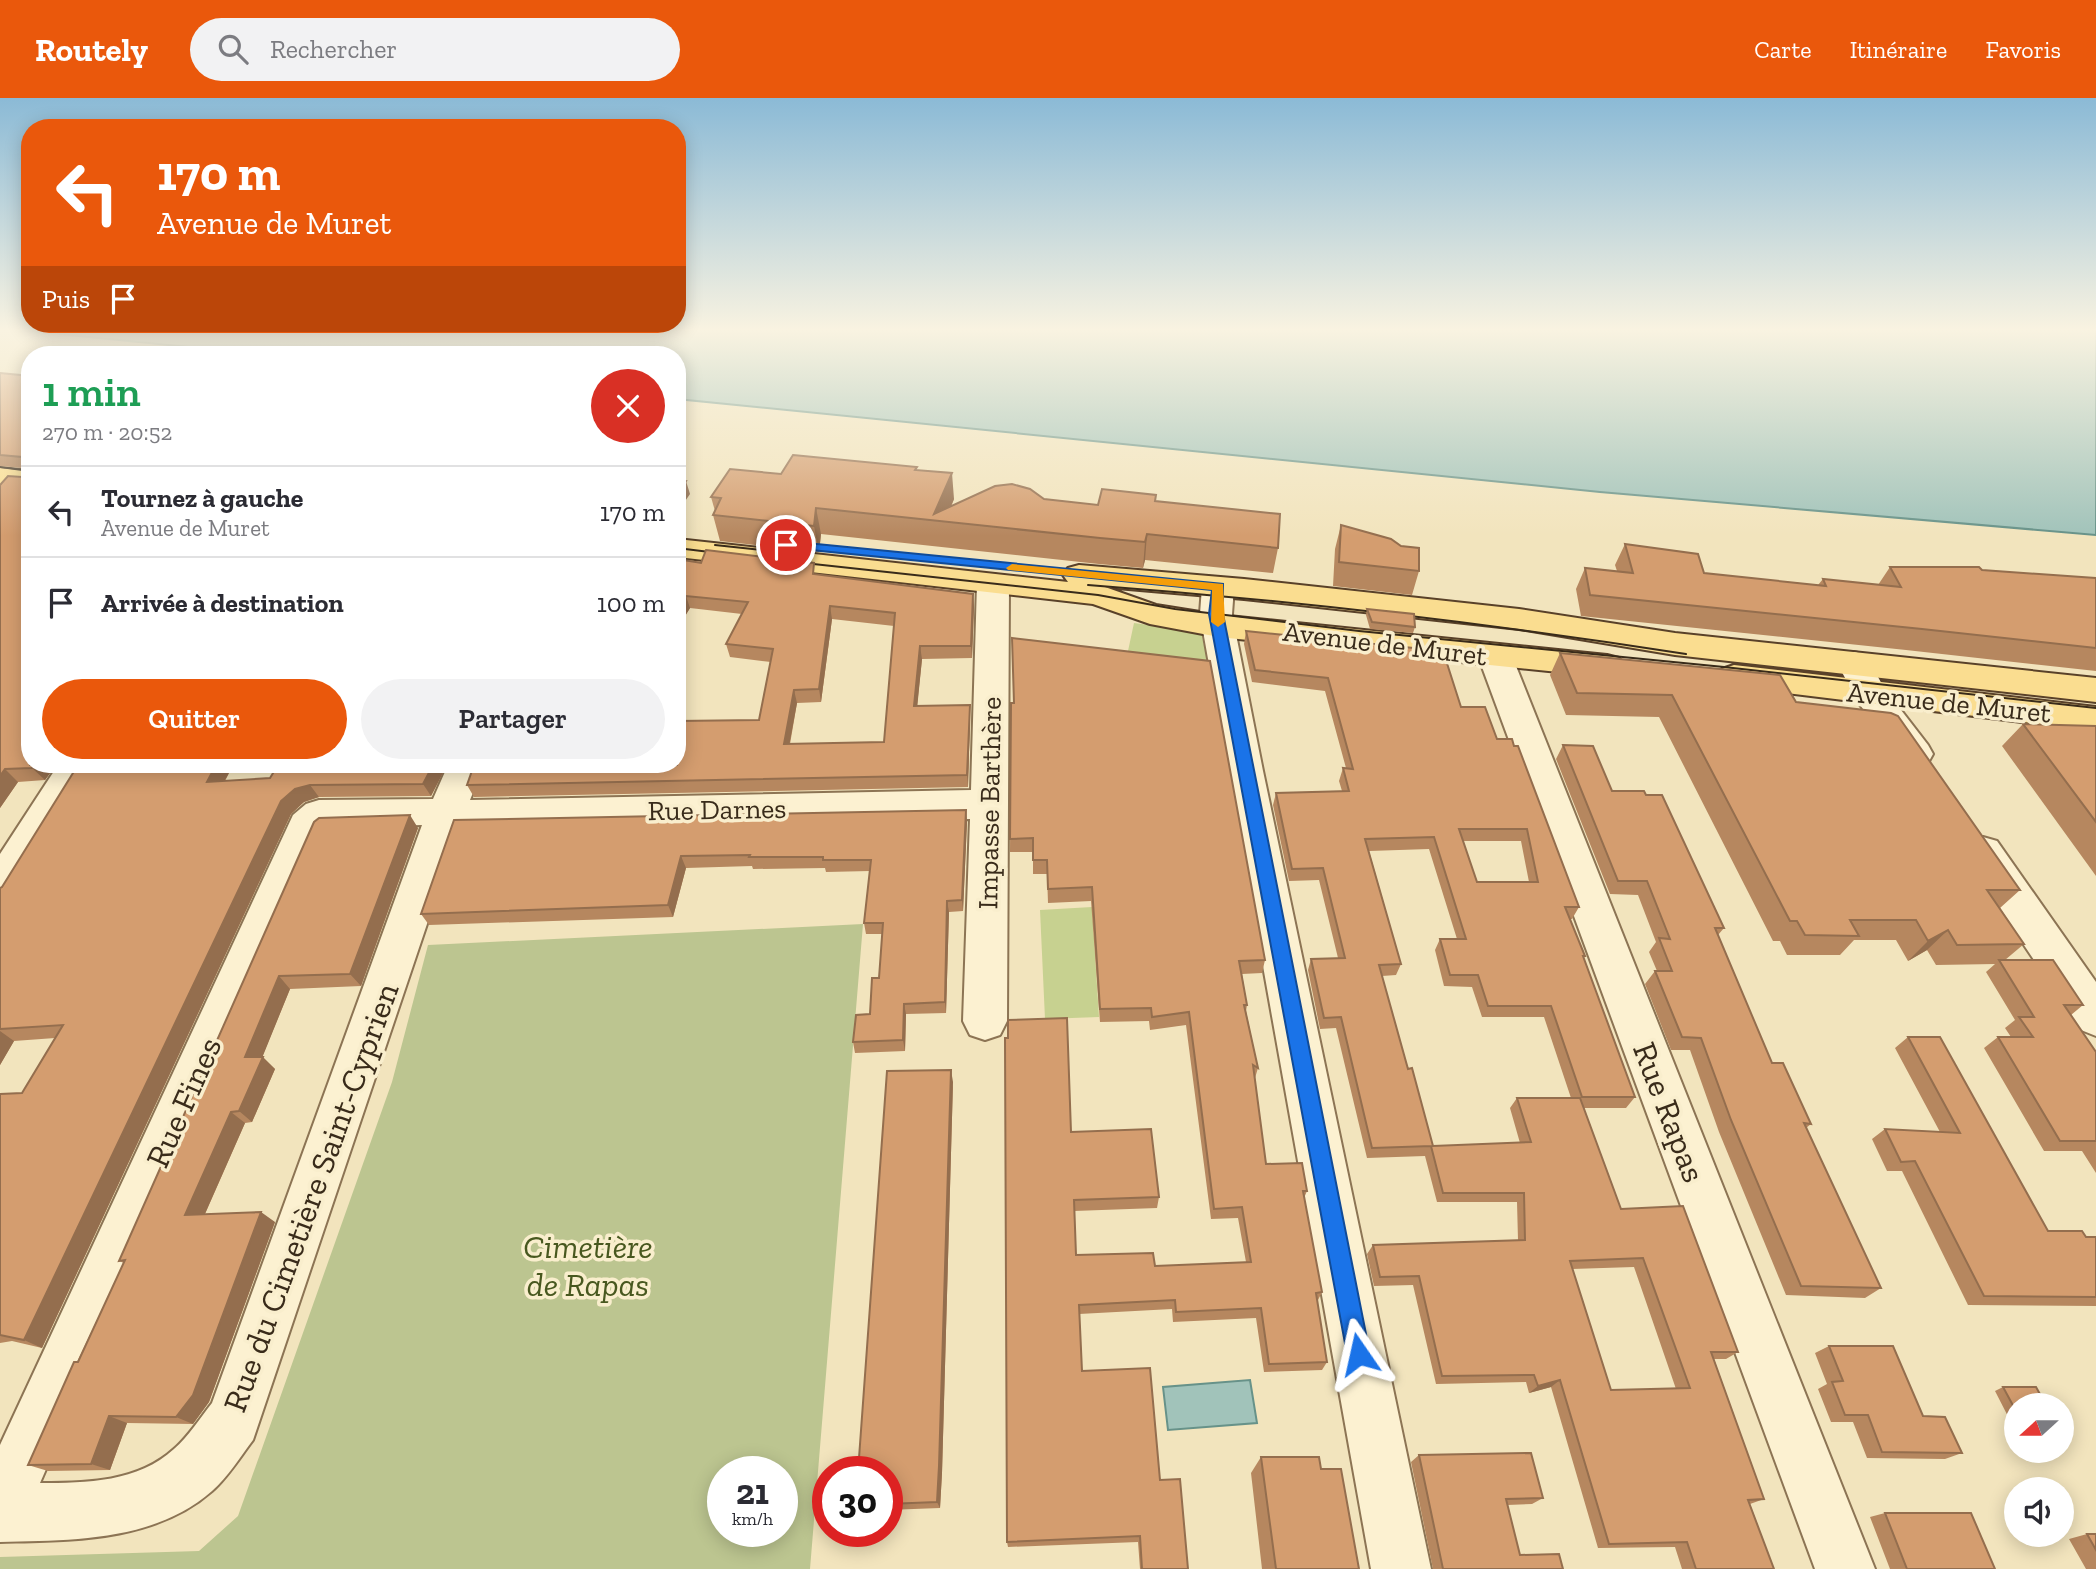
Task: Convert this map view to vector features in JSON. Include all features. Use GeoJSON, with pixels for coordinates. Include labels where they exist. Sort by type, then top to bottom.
{"type":"FeatureCollection","features":[{"type":"Feature","properties":{"kind":"main road","name":"Avenue de Muret"},"geometry":{"type":"LineString","coordinates":[[686,535],[1219,606],[1495,656],[1640,669],[2096,690]]}},
{"type":"Feature","properties":{"kind":"main road","name":"Avenue de Muret"},"geometry":{"type":"LineString","coordinates":[[686,549],[1098,595],[1150,614],[1219,606],[1519,619],[2096,719]]}},
{"type":"Feature","properties":{"kind":"street","name":"Impasse Barthère"},"geometry":{"type":"LineString","coordinates":[[985,1021],[993,584]]}},
{"type":"Feature","properties":{"kind":"street"},"geometry":{"type":"LineString","coordinates":[[1219,606],[1401,1569]]}},
{"type":"Feature","properties":{"kind":"street","name":"Rue Rapas"},"geometry":{"type":"LineString","coordinates":[[1495,656],[1845,1569]]}},
{"type":"Feature","properties":{"kind":"street"},"geometry":{"type":"LineString","coordinates":[[1862,678],[1936,784]]}},
{"type":"Feature","properties":{"kind":"street"},"geometry":{"type":"LineString","coordinates":[[0,887],[72,773]]}},
{"type":"Feature","properties":{"kind":"street","name":"Rue du Cimetière Saint-Cyprien"},"geometry":{"type":"LineString","coordinates":[[0,1511],[97,1510],[151,1496],[191,1471],[233,1420],[445,815],[463,773]]}},
{"type":"Feature","properties":{"kind":"street","name":"Rue Darnes"},"geometry":{"type":"LineString","coordinates":[[445,815],[989,804]]}},
{"type":"Feature","properties":{"kind":"street","name":"Rue Fines"},"geometry":{"type":"LineString","coordinates":[[0,1511],[307,825],[319,814],[421,811],[445,815]]}},
{"type":"Feature","properties":{"kind":"street"},"geometry":{"type":"LineString","coordinates":[[1959,818],[2096,1017]]}},
{"type":"Feature","properties":{"kind":"green space"},"geometry":{"type":"Polygon","coordinates":[[[1134,623],[1201,632],[1211,676],[1125,665],[1134,623]]]}},
{"type":"Feature","properties":{"kind":"green space"},"geometry":{"type":"Polygon","coordinates":[[[1092,907],[1099,1017],[1045,1019],[1040,910],[1092,907]]]}},
{"type":"Feature","properties":{"kind":"green space","name":"Cimetière de Rapas"},"geometry":{"type":"Polygon","coordinates":[[[863,924],[819,1456],[812,1456],[810,1569],[0,1569],[0,1557],[199,1551],[238,1516],[392,1082],[428,945],[863,924]]]}},
{"type":"Feature","properties":{"kind":"water"},"geometry":{"type":"Polygon","coordinates":[[[686,399],[2096,399],[2096,535],[1600,492],[686,399]]]}},
{"type":"Feature","properties":{"kind":"water"},"geometry":{"type":"Polygon","coordinates":[[[1250,1380],[1257,1423],[1168,1430],[1163,1387],[1250,1380]]]}},
{"type":"Feature","properties":{"kind":"building"},"geometry":{"type":"Polygon","coordinates":[[[0,399],[21,399],[21,457],[0,455],[0,399]]]}},
{"type":"Feature","properties":{"kind":"building"},"geometry":{"type":"Polygon","coordinates":[[[793,455],[952,473],[934,514],[995,486],[1012,484],[1030,489],[1044,499],[1098,505],[1102,489],[1156,495],[1155,501],[1280,514],[1278,548],[1147,534],[1145,542],[816,508],[814,526],[713,515],[721,498],[711,497],[730,469],[781,474],[793,455]]]}},
{"type":"Feature","properties":{"kind":"building"},"geometry":{"type":"Polygon","coordinates":[[[8,476],[21,477],[21,768],[5,769],[0,776],[0,485],[8,476]]]}},
{"type":"Feature","properties":{"kind":"building"},"geometry":{"type":"Polygon","coordinates":[[[1341,525],[1391,539],[1401,546],[1419,548],[1419,571],[1339,562],[1341,525]]]}},
{"type":"Feature","properties":{"kind":"building"},"geometry":{"type":"Polygon","coordinates":[[[1625,544],[1698,554],[1704,573],[1826,586],[1823,579],[1901,587],[1890,567],[1979,567],[1982,570],[2096,578],[2096,648],[1590,595],[1585,568],[1633,573],[1625,544]]]}},
{"type":"Feature","properties":{"kind":"building"},"geometry":{"type":"Polygon","coordinates":[[[706,550],[814,563],[813,574],[973,594],[971,646],[920,646],[914,706],[970,705],[967,775],[467,785],[471,773],[686,773],[686,721],[759,720],[773,649],[726,644],[748,602],[686,596],[686,560],[701,563],[706,550]],[[830,606],[819,689],[794,690],[784,744],[884,742],[895,613],[830,606]]]}},
{"type":"Feature","properties":{"kind":"building"},"geometry":{"type":"Polygon","coordinates":[[[1367,609],[1414,614],[1415,627],[1372,622],[1367,609]]]}},
{"type":"Feature","properties":{"kind":"building"},"geometry":{"type":"Polygon","coordinates":[[[1246,631],[1443,651],[1461,707],[1485,707],[1497,739],[1512,739],[1514,746],[1518,746],[1579,907],[1565,907],[1635,1097],[1582,1097],[1551,1006],[1488,1006],[1478,975],[1450,975],[1440,939],[1466,939],[1434,837],[1365,839],[1401,964],[1379,965],[1408,1069],[1412,1068],[1433,1146],[1531,1142],[1517,1098],[1580,1098],[1621,1209],[1683,1206],[1738,1352],[1711,1352],[1764,1499],[1748,1500],[1774,1569],[1696,1569],[1687,1542],[1609,1544],[1560,1380],[1538,1386],[1534,1375],[1442,1376],[1419,1276],[1380,1277],[1373,1245],[1525,1240],[1524,1193],[1443,1193],[1431,1146],[1372,1148],[1341,1017],[1324,1018],[1311,959],[1345,958],[1323,868],[1292,869],[1276,793],[1349,791],[1343,768],[1353,769],[1328,678],[1255,670],[1246,631]],[[1459,829],[1477,882],[1538,882],[1527,829],[1459,829]],[[1643,1258],[1570,1261],[1611,1390],[1690,1388],[1643,1258]]]}},
{"type":"Feature","properties":{"kind":"building"},"geometry":{"type":"Polygon","coordinates":[[[1012,638],[1210,661],[1265,960],[1239,961],[1247,1005],[1244,1005],[1258,1068],[1253,1065],[1266,1164],[1302,1163],[1307,1191],[1303,1191],[1322,1292],[1316,1293],[1327,1362],[1269,1364],[1261,1308],[1176,1312],[1175,1300],[1079,1305],[1082,1371],[1150,1368],[1160,1480],[1180,1479],[1188,1569],[1142,1569],[1140,1536],[1007,1542],[1005,1038],[1008,1038],[1008,1020],[1067,1018],[1071,1132],[1151,1129],[1159,1197],[1074,1200],[1076,1255],[1153,1253],[1155,1266],[1251,1262],[1242,1207],[1214,1209],[1189,1012],[1152,1017],[1151,1008],[1100,1009],[1092,887],[1048,889],[1047,860],[1033,860],[1033,838],[1010,839],[1011,703],[1014,703],[1012,638]]]}},
{"type":"Feature","properties":{"kind":"building"},"geometry":{"type":"Polygon","coordinates":[[[1560,653],[1780,675],[1796,702],[1898,716],[2020,890],[1987,890],[2024,944],[1957,945],[1948,930],[1928,941],[1916,920],[1850,920],[1859,936],[1805,935],[1797,921],[1790,921],[1672,695],[1577,693],[1560,653]]]}},
{"type":"Feature","properties":{"kind":"building"},"geometry":{"type":"Polygon","coordinates":[[[2023,724],[2096,726],[2096,822],[2023,724]]]}},
{"type":"Feature","properties":{"kind":"building"},"geometry":{"type":"Polygon","coordinates":[[[1563,745],[1593,746],[1612,791],[1644,791],[1646,795],[1662,795],[1724,928],[1715,928],[1772,1063],[1783,1063],[1811,1124],[1804,1123],[1881,1288],[1801,1286],[1731,1120],[1701,1038],[1682,1037],[1655,971],[1672,971],[1659,938],[1670,939],[1647,881],[1618,881],[1563,745]]]}},
{"type":"Feature","properties":{"kind":"building"},"geometry":{"type":"Polygon","coordinates":[[[73,773],[212,773],[207,782],[270,778],[273,773],[429,773],[423,784],[310,785],[295,789],[281,801],[24,1340],[0,1335],[0,1094],[22,1093],[63,1025],[0,1029],[2,887],[73,773]]]}},
{"type":"Feature","properties":{"kind":"building"},"geometry":{"type":"Polygon","coordinates":[[[966,810],[962,900],[947,901],[945,1002],[904,1004],[903,1040],[853,1042],[856,1015],[870,1014],[872,978],[879,978],[883,923],[864,923],[871,860],[749,857],[750,855],[681,856],[668,905],[421,914],[454,820],[966,810]]]}},
{"type":"Feature","properties":{"kind":"building"},"geometry":{"type":"Polygon","coordinates":[[[410,815],[350,974],[279,976],[245,1057],[263,1057],[239,1111],[231,1112],[185,1215],[261,1212],[193,1395],[176,1417],[109,1416],[91,1464],[28,1465],[74,1362],[78,1362],[125,1260],[119,1261],[314,822],[319,818],[410,815]]]}},
{"type":"Feature","properties":{"kind":"building"},"geometry":{"type":"Polygon","coordinates":[[[1999,960],[2053,960],[2083,1005],[2064,1005],[2096,1052],[2096,1141],[2060,1141],[1998,1037],[2033,1037],[2019,1017],[2034,1017],[1999,960]]]}},
{"type":"Feature","properties":{"kind":"building"},"geometry":{"type":"Polygon","coordinates":[[[1908,1037],[1940,1037],[2048,1231],[2082,1231],[2086,1237],[2096,1237],[2096,1297],[1984,1296],[1915,1161],[1901,1162],[1885,1129],[1960,1133],[1908,1037]]]}},
{"type":"Feature","properties":{"kind":"building"},"geometry":{"type":"Polygon","coordinates":[[[951,1070],[937,1502],[903,1503],[903,1456],[859,1456],[887,1071],[951,1070]]]}},
{"type":"Feature","properties":{"kind":"building"},"geometry":{"type":"Polygon","coordinates":[[[1829,1346],[1893,1346],[1923,1416],[1945,1417],[1962,1453],[1882,1452],[1868,1415],[1845,1415],[1832,1382],[1843,1381],[1829,1346]]]}},
{"type":"Feature","properties":{"kind":"building"},"geometry":{"type":"Polygon","coordinates":[[[2003,1387],[2036,1387],[2039,1393],[2006,1393],[2003,1387]]]}},
{"type":"Feature","properties":{"kind":"building"},"geometry":{"type":"Polygon","coordinates":[[[1531,1453],[1543,1498],[1506,1499],[1520,1555],[1559,1554],[1563,1569],[1443,1569],[1419,1455],[1531,1453]]]}},
{"type":"Feature","properties":{"kind":"building"},"geometry":{"type":"Polygon","coordinates":[[[1261,1457],[1319,1457],[1321,1469],[1341,1469],[1359,1569],[1276,1569],[1261,1457]]]}},
{"type":"Feature","properties":{"kind":"building"},"geometry":{"type":"Polygon","coordinates":[[[1885,1513],[1971,1513],[1995,1569],[1907,1569],[1885,1513]]]}},
{"type":"Feature","properties":{"kind":"building"},"geometry":{"type":"Polygon","coordinates":[[[2087,1534],[2096,1534],[2096,1550],[2087,1534]]]}},
{"type":"Feature","properties":{"kind":"tram line"},"geometry":{"type":"LineString","coordinates":[[0,467],[21,470]]}},
{"type":"Feature","properties":{"kind":"tram line"},"geometry":{"type":"LineString","coordinates":[[715,545],[809,555]]}},
{"type":"Feature","properties":{"kind":"tram line"},"geometry":{"type":"LineString","coordinates":[[686,549],[726,554]]}},
{"type":"Feature","properties":{"kind":"tram line"},"geometry":{"type":"LineString","coordinates":[[795,562],[1098,595],[1175,609],[1359,631],[1724,667],[2096,708]]}},
{"type":"Feature","properties":{"kind":"tram line"},"geometry":{"type":"LineString","coordinates":[[1088,585],[1388,614],[1686,654]]}},
{"type":"Feature","properties":{"kind":"slow traffic"},"geometry":{"type":"LineString","coordinates":[[1012,568],[1219,587],[1216,614],[1218,622]]}},
{"type":"Feature","properties":{"kind":"route"},"geometry":{"type":"LineString","coordinates":[[786,545],[1219,587],[1216,614],[1359,1354]]}}]}
